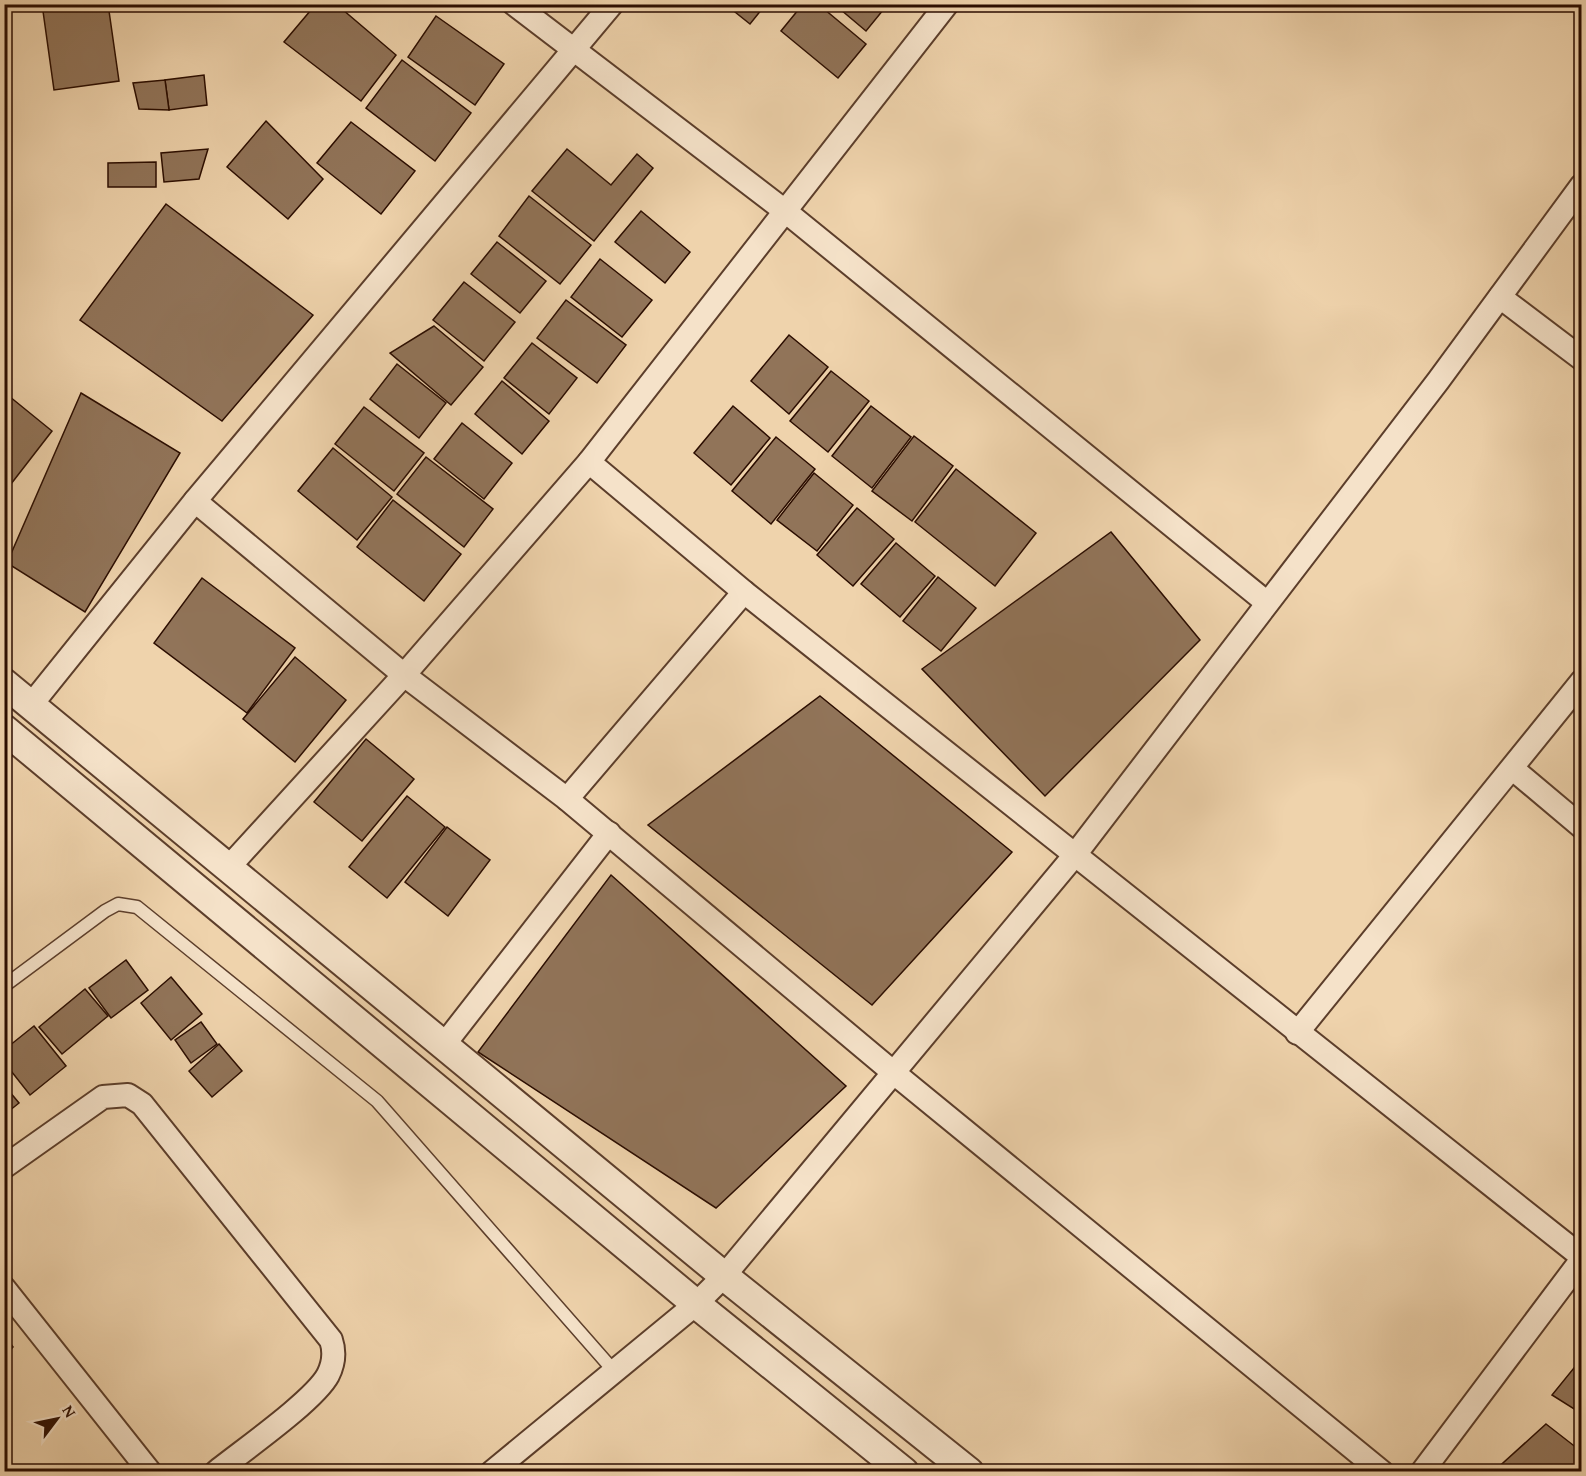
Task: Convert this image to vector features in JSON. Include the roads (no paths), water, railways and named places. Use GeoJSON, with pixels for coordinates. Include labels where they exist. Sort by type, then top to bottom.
{"type":"FeatureCollection","features":[{"type":"Feature","properties":{"kind":"street"},"geometry":{"type":"LineString","coordinates":[[514,4],[785,211],[1266,602]]}},
{"type":"Feature","properties":{"kind":"street"},"geometry":{"type":"LineString","coordinates":[[31,705],[195,501],[612,4]]}},
{"type":"Feature","properties":{"kind":"street"},"geometry":{"type":"LineString","coordinates":[[228,868],[404,675],[589,462],[947,4]]}},
{"type":"Feature","properties":{"kind":"street"},"geometry":{"type":"LineString","coordinates":[[492,1472],[696,1304],[724,1276],[1074,856],[1500,297],[1581,185]]}},
{"type":"Feature","properties":{"kind":"street"},"geometry":{"type":"LineString","coordinates":[[1500,297],[1581,359]]}},
{"type":"Feature","properties":{"kind":"street"},"geometry":{"type":"LineString","coordinates":[[589,462],[744,592],[1581,1258],[1422,1472]]}},
{"type":"Feature","properties":{"kind":"street"},"geometry":{"type":"LineString","coordinates":[[195,501],[404,675],[609,833],[894,1073],[1382,1472]]}},
{"type":"Feature","properties":{"kind":"street"},"geometry":{"type":"LineString","coordinates":[[567,799],[744,592]]}},
{"type":"Feature","properties":{"kind":"street"},"geometry":{"type":"LineString","coordinates":[[1297,1034],[1513,769],[1581,681]]}},
{"type":"Feature","properties":{"kind":"street"},"geometry":{"type":"LineString","coordinates":[[4,683],[724,1276],[969,1472]]}},
{"type":"Feature","properties":{"kind":"street"},"geometry":{"type":"LineString","coordinates":[[4,729],[696,1304],[904,1472]]}},
{"type":"Feature","properties":{"kind":"street"},"geometry":{"type":"LineString","coordinates":[[1513,769],[1581,827]]}},
{"type":"Feature","properties":{"kind":"street"},"geometry":{"type":"LineString","coordinates":[[443,1046],[609,833]]}},
{"type":"Feature","properties":{"kind":"street"},"geometry":{"type":"LineString","coordinates":[[4,1167],[103,1098],[128,1095],[142,1104],[331,1340],[334,1351],[333,1362],[322,1383],[311,1395],[216,1472]]}},
{"type":"Feature","properties":{"kind":"street"},"geometry":{"type":"LineString","coordinates":[[4,1288],[150,1472]]}},
{"type":"Feature","properties":{"kind":"lane"},"geometry":{"type":"LineString","coordinates":[[4,986],[105,911],[118,904],[137,907],[377,1101],[614,1371]]}}]}
